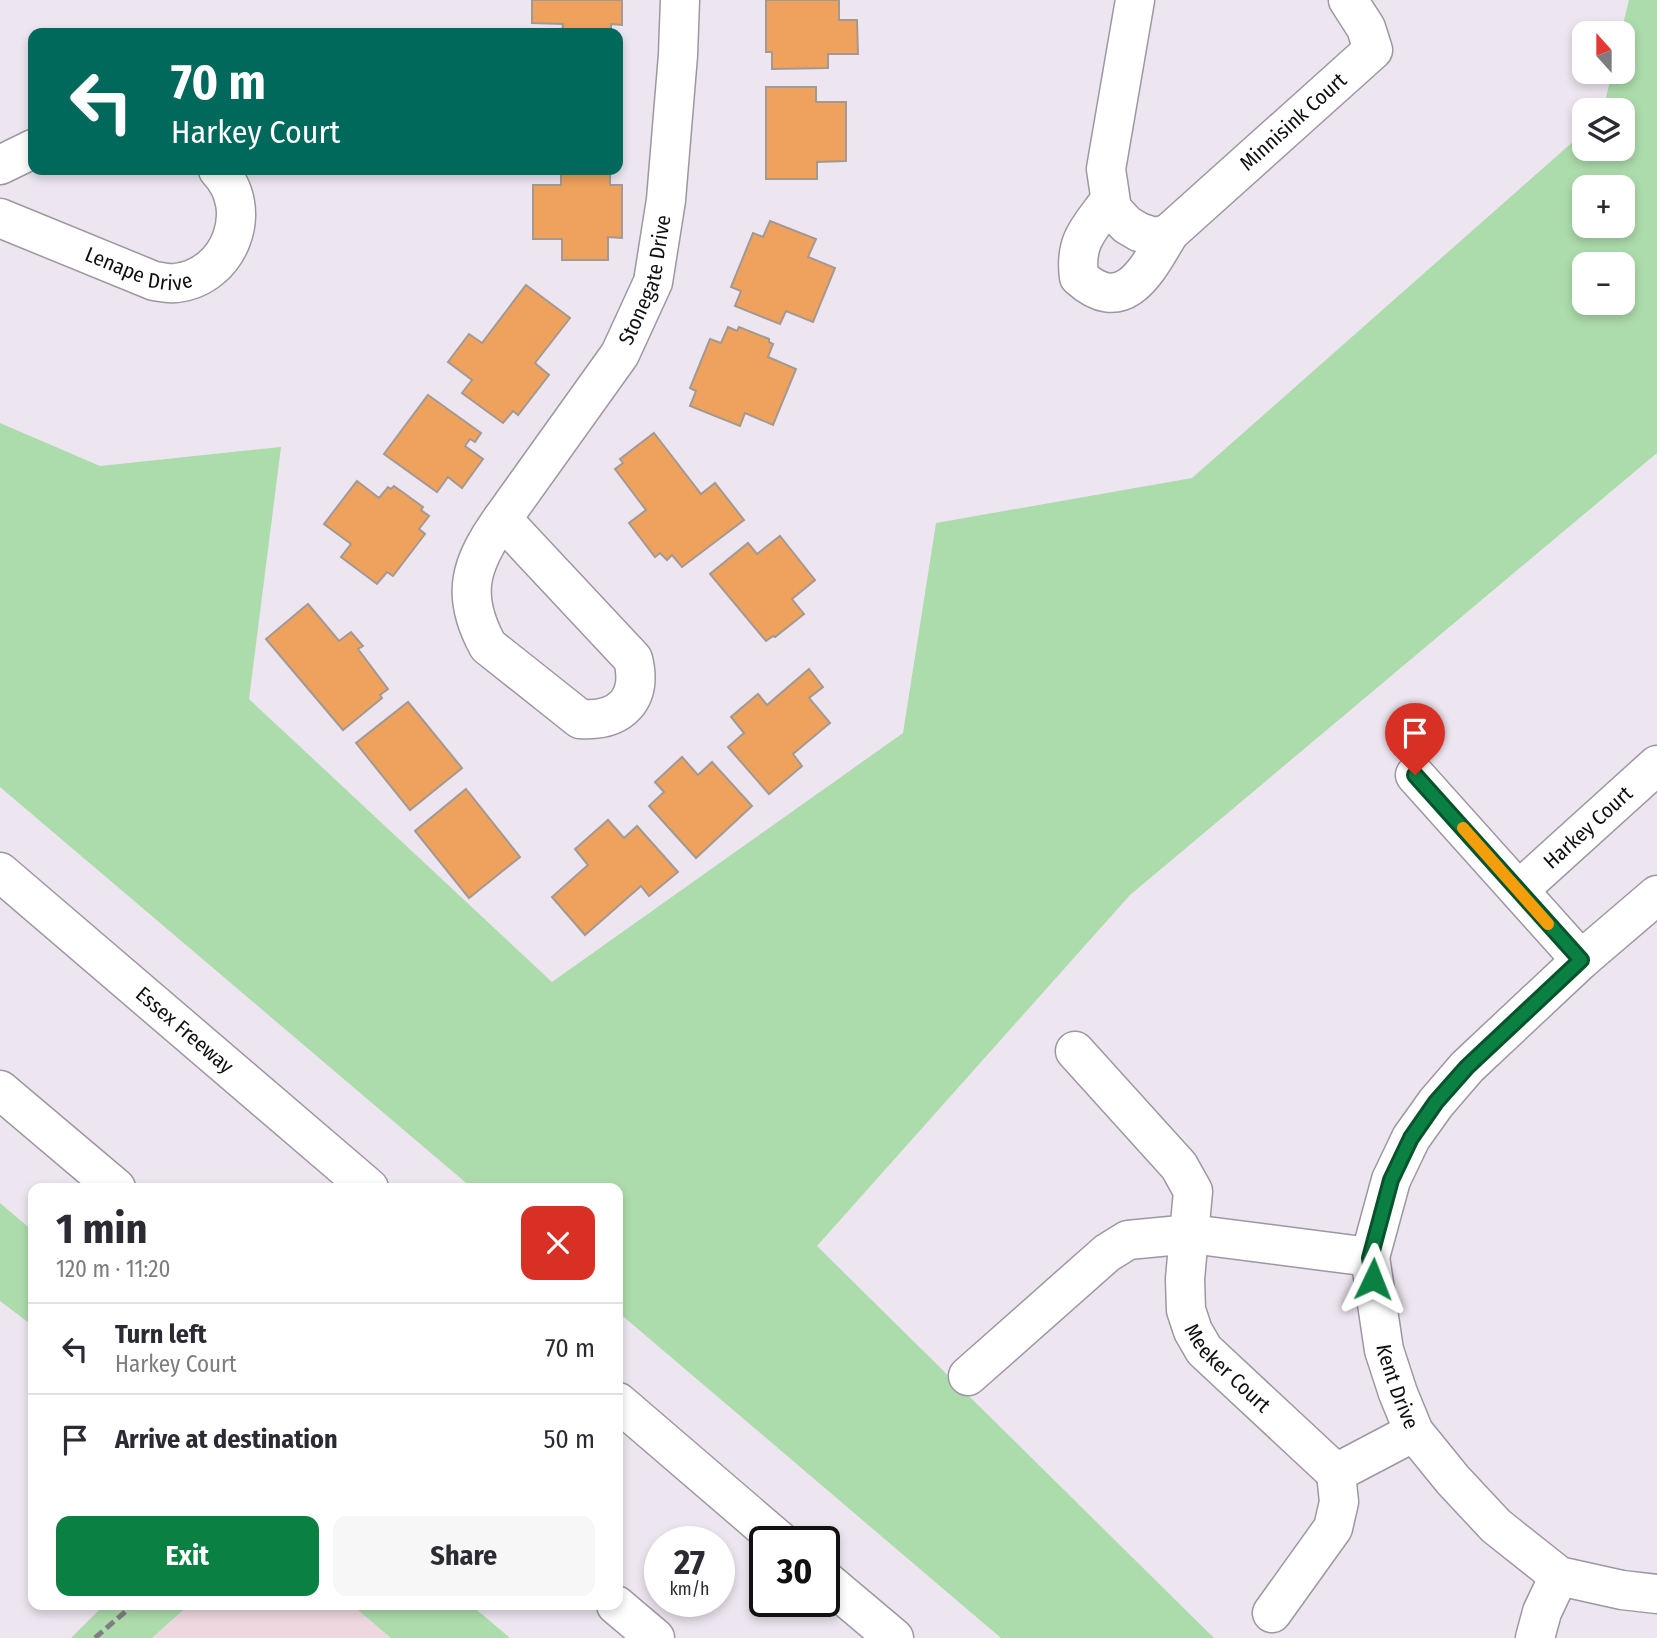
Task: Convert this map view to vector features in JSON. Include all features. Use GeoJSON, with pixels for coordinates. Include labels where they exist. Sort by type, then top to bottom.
{"type":"FeatureCollection","features":[{"type":"Feature","properties":{"kind":"main road","name":"Stonegate Drive"},"geometry":{"type":"LineString","coordinates":[[502,519],[633,659],[637,676],[634,694],[620,712],[598,720],[580,719],[488,646],[479,629],[472,601],[473,572],[484,545],[502,519],[620,354],[653,282],[666,200],[680,0]]}},
{"type":"Feature","properties":{"kind":"main road"},"geometry":{"type":"LineString","coordinates":[[1135,0],[1106,169],[1110,200],[1112,209],[1127,226],[1154,237],[1170,232]]}},
{"type":"Feature","properties":{"kind":"main road","name":"Minnisink Court"},"geometry":{"type":"LineString","coordinates":[[1110,200],[1082,238],[1076,258],[1079,277],[1093,290],[1111,295],[1129,289],[1148,267],[1170,232],[1373,50],[1366,27],[1348,0]]}},
{"type":"Feature","properties":{"kind":"main road"},"geometry":{"type":"LineString","coordinates":[[0,165],[28,151]]}},
{"type":"Feature","properties":{"kind":"main road","name":"Lenape Drive"},"geometry":{"type":"LineString","coordinates":[[0,218],[154,281],[175,283],[196,278],[214,267],[230,245],[237,225],[234,197],[223,175]]}},
{"type":"Feature","properties":{"kind":"main road","name":"Harkey Court"},"geometry":{"type":"LineString","coordinates":[[1519,890],[1657,765]]}},
{"type":"Feature","properties":{"kind":"main road"},"geometry":{"type":"LineString","coordinates":[[1415,775],[1581,960]]}},
{"type":"Feature","properties":{"kind":"main road","name":"Essex Freeway"},"geometry":{"type":"LineString","coordinates":[[0,872],[363,1183]]}},
{"type":"Feature","properties":{"kind":"main road","name":"Kent Drive"},"geometry":{"type":"LineString","coordinates":[[1657,895],[1581,960],[1467,1067],[1436,1102],[1411,1138],[1391,1180],[1370,1258],[1384,1350],[1414,1432],[1453,1480],[1496,1526],[1559,1576],[1622,1590],[1657,1594]]}},
{"type":"Feature","properties":{"kind":"main road","name":"Meeker Court"},"geometry":{"type":"LineString","coordinates":[[1075,1051],[1178,1166],[1193,1191],[1185,1279],[1186,1310],[1192,1331],[1204,1350],[1336,1473]]}},
{"type":"Feature","properties":{"kind":"main road"},"geometry":{"type":"LineString","coordinates":[[0,1090],[110,1183]]}},
{"type":"Feature","properties":{"kind":"main road"},"geometry":{"type":"LineString","coordinates":[[968,1376],[1107,1253],[1128,1240],[1191,1234],[1370,1258]]}},
{"type":"Feature","properties":{"kind":"main road"},"geometry":{"type":"LineString","coordinates":[[623,1406],[762,1526]]}},
{"type":"Feature","properties":{"kind":"main road"},"geometry":{"type":"LineString","coordinates":[[1272,1613],[1334,1528],[1339,1502],[1336,1473],[1414,1432]]}},
{"type":"Feature","properties":{"kind":"main road"},"geometry":{"type":"LineString","coordinates":[[1535,1638],[1542,1612],[1559,1576]]}},
{"type":"Feature","properties":{"kind":"main road"},"geometry":{"type":"LineString","coordinates":[[840,1592],[894,1638]]}},
{"type":"Feature","properties":{"kind":"main road"},"geometry":{"type":"LineString","coordinates":[[622,1610],[655,1638]]}},
{"type":"Feature","properties":{"kind":"shaded area"},"geometry":{"type":"Polygon","coordinates":[[[184,1610],[358,1610],[391,1638],[152,1638],[184,1610]]]}},
{"type":"Feature","properties":{"kind":"green space"},"geometry":{"type":"Polygon","coordinates":[[[1629,0],[1657,0],[1657,453],[1130,895],[817,1246],[1214,1638],[1001,1638],[623,1316],[623,1183],[466,1183],[0,787],[0,423],[100,466],[281,447],[249,699],[552,982],[903,733],[936,523],[1192,478],[1572,143],[1572,161],[1635,161],[1635,98],[1606,98],[1609,84],[1635,84],[1635,21],[1624,21],[1629,0]]]}},
{"type":"Feature","properties":{"kind":"green space"},"geometry":{"type":"Polygon","coordinates":[[[0,1203],[28,1227],[28,1322],[0,1301],[0,1203]]]}},
{"type":"Feature","properties":{"kind":"green space"},"geometry":{"type":"Polygon","coordinates":[[[99,1610],[183,1610],[152,1638],[71,1638],[99,1610]]]}},
{"type":"Feature","properties":{"kind":"green space"},"geometry":{"type":"Polygon","coordinates":[[[358,1610],[477,1610],[510,1638],[391,1638],[358,1610]]]}},
{"type":"Feature","properties":{"kind":"building"},"geometry":{"type":"Polygon","coordinates":[[[532,0],[622,0],[622,25],[611,24],[611,28],[563,28],[563,24],[532,23],[532,0]]]}},
{"type":"Feature","properties":{"kind":"building"},"geometry":{"type":"Polygon","coordinates":[[[766,0],[839,0],[839,20],[857,20],[858,54],[828,54],[828,68],[772,69],[772,52],[766,52],[766,0]]]}},
{"type":"Feature","properties":{"kind":"building"},"geometry":{"type":"Polygon","coordinates":[[[766,87],[816,87],[816,102],[846,102],[846,161],[817,162],[817,179],[766,179],[766,87]]]}},
{"type":"Feature","properties":{"kind":"building"},"geometry":{"type":"Polygon","coordinates":[[[561,175],[610,175],[610,185],[622,185],[622,238],[608,237],[608,260],[562,260],[562,239],[533,239],[533,185],[561,185],[561,175]]]}},
{"type":"Feature","properties":{"kind":"building"},"geometry":{"type":"Polygon","coordinates":[[[770,221],[816,239],[808,257],[835,268],[813,322],[786,311],[780,324],[735,306],[741,291],[731,287],[753,233],[763,237],[770,221]]]}},
{"type":"Feature","properties":{"kind":"building"},"geometry":{"type":"Polygon","coordinates":[[[526,285],[570,318],[535,363],[549,375],[518,415],[513,411],[503,423],[462,393],[472,380],[448,362],[469,334],[482,343],[526,285]]]}},
{"type":"Feature","properties":{"kind":"building"},"geometry":{"type":"Polygon","coordinates":[[[728,327],[737,331],[739,327],[769,339],[773,344],[768,357],[796,369],[773,425],[745,413],[740,426],[690,406],[696,391],[690,388],[710,339],[721,343],[728,327]]]}},
{"type":"Feature","properties":{"kind":"building"},"geometry":{"type":"Polygon","coordinates":[[[428,395],[481,433],[475,442],[470,439],[465,446],[483,459],[462,488],[448,477],[437,492],[384,454],[428,395]]]}},
{"type":"Feature","properties":{"kind":"building"},"geometry":{"type":"Polygon","coordinates":[[[654,433],[701,494],[715,483],[744,520],[682,567],[672,555],[667,560],[660,553],[655,557],[629,523],[646,510],[615,469],[623,463],[620,459],[654,433]]]}},
{"type":"Feature","properties":{"kind":"building"},"geometry":{"type":"Polygon","coordinates":[[[357,481],[379,498],[388,487],[391,489],[394,486],[423,507],[421,510],[429,516],[419,529],[425,534],[393,576],[387,572],[377,584],[341,557],[351,544],[324,524],[357,481]]]}},
{"type":"Feature","properties":{"kind":"building"},"geometry":{"type":"Polygon","coordinates":[[[780,536],[815,580],[792,599],[804,614],[766,641],[710,574],[748,543],[757,554],[780,536]]]}},
{"type":"Feature","properties":{"kind":"building"},"geometry":{"type":"Polygon","coordinates":[[[308,604],[339,641],[351,632],[363,646],[358,649],[388,689],[380,695],[382,698],[343,730],[266,639],[308,604]]]}},
{"type":"Feature","properties":{"kind":"building"},"geometry":{"type":"Polygon","coordinates":[[[809,669],[823,687],[809,698],[830,723],[793,754],[802,766],[769,794],[728,747],[744,733],[731,717],[758,694],[767,705],[809,669]]]}},
{"type":"Feature","properties":{"kind":"building"},"geometry":{"type":"Polygon","coordinates":[[[408,702],[462,768],[410,810],[356,743],[408,702]]]}},
{"type":"Feature","properties":{"kind":"building"},"geometry":{"type":"Polygon","coordinates":[[[682,757],[698,775],[712,762],[752,806],[696,858],[649,806],[664,792],[655,782],[682,757]]]}},
{"type":"Feature","properties":{"kind":"building"},"geometry":{"type":"Polygon","coordinates":[[[466,789],[520,857],[469,898],[415,831],[466,789]]]}},
{"type":"Feature","properties":{"kind":"building"},"geometry":{"type":"Polygon","coordinates":[[[608,820],[624,838],[637,826],[678,872],[649,896],[641,886],[585,935],[552,897],[588,865],[575,849],[608,820]]]}},
{"type":"Feature","properties":{"kind":"railway"},"geometry":{"type":"LineString","coordinates":[[95,1638],[127,1610]]}},
{"type":"Feature","properties":{"kind":"slow traffic"},"geometry":{"type":"LineString","coordinates":[[1463,828],[1548,924]]}},
{"type":"Feature","properties":{"kind":"route"},"geometry":{"type":"LineString","coordinates":[[1373,1279],[1370,1258],[1391,1180],[1411,1138],[1436,1102],[1467,1067],[1581,960],[1415,775]]}}]}
